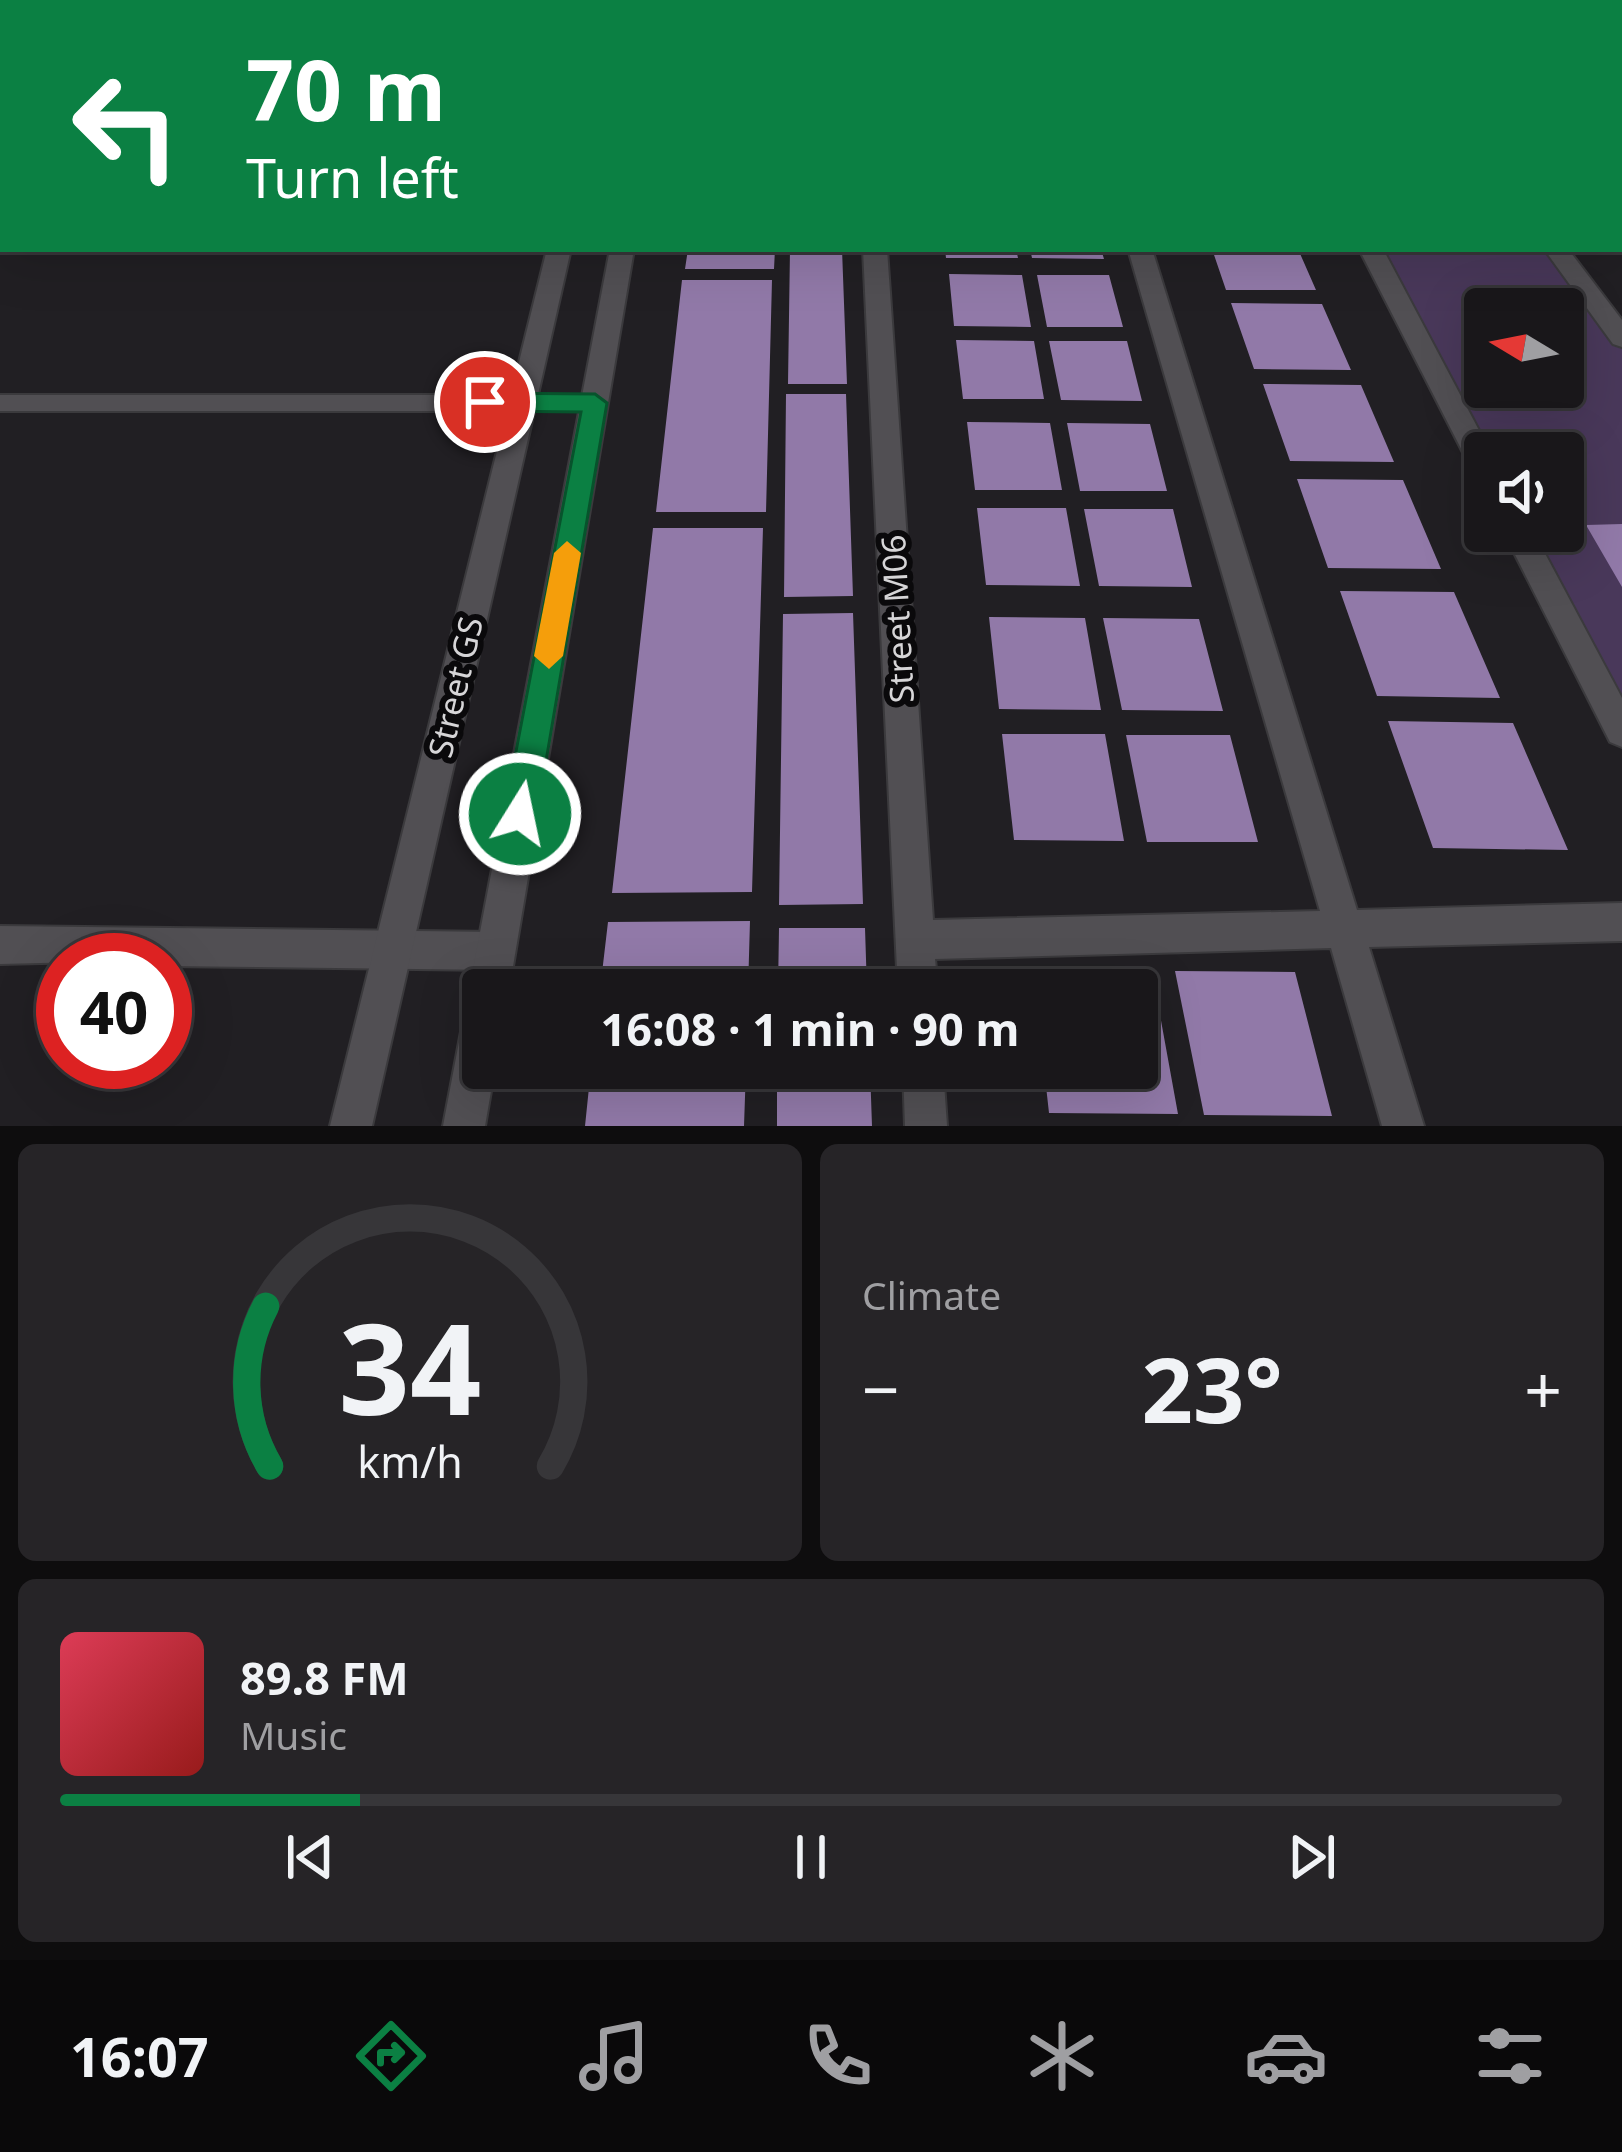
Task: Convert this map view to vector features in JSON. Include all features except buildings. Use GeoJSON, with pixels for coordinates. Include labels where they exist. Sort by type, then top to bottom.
{"type":"FeatureCollection","features":[{"type":"Feature","properties":{"kind":"street","name":"Street GS"},"geometry":{"type":"LineString","coordinates":[[351,1126],[558,252]]}},
{"type":"Feature","properties":{"kind":"street"},"geometry":{"type":"LineString","coordinates":[[493,969],[621,252]]}},
{"type":"Feature","properties":{"kind":"street","name":"Street M06"},"geometry":{"type":"LineString","coordinates":[[875,252],[917,969]]}},
{"type":"Feature","properties":{"kind":"street"},"geometry":{"type":"LineString","coordinates":[[1141,252],[1403,1126]]}},
{"type":"Feature","properties":{"kind":"street"},"geometry":{"type":"LineString","coordinates":[[1373,252],[1466,432]]}},
{"type":"Feature","properties":{"kind":"street"},"geometry":{"type":"LineString","coordinates":[[1558,252],[1622,338]]}},
{"type":"Feature","properties":{"kind":"street"},"geometry":{"type":"LineString","coordinates":[[1529,552],[1622,731]]}},
{"type":"Feature","properties":{"kind":"street"},"geometry":{"type":"LineString","coordinates":[[915,940],[1622,922]]}},
{"type":"Feature","properties":{"kind":"street"},"geometry":{"type":"LineString","coordinates":[[0,945],[496,951]]}},
{"type":"Feature","properties":{"kind":"street"},"geometry":{"type":"LineString","coordinates":[[464,1126],[471,1089]]}},
{"type":"Feature","properties":{"kind":"street"},"geometry":{"type":"LineString","coordinates":[[924,1089],[926,1126]]}},
{"type":"Feature","properties":{"kind":"lane"},"geometry":{"type":"LineString","coordinates":[[0,403],[595,403]]}},
{"type":"Feature","properties":{"kind":"shaded area"},"geometry":{"type":"Polygon","coordinates":[[[1373,252],[1558,252],[1622,338],[1622,731],[1529,552],[1584,552],[1584,432],[1473,432],[1373,252]]]}},
{"type":"Feature","properties":{"kind":"slow traffic"},"geometry":{"type":"LineString","coordinates":[[549,656],[567,553]]}},
{"type":"Feature","properties":{"kind":"route"},"geometry":{"type":"LineString","coordinates":[[485,402],[595,403],[520,814]]}}]}
